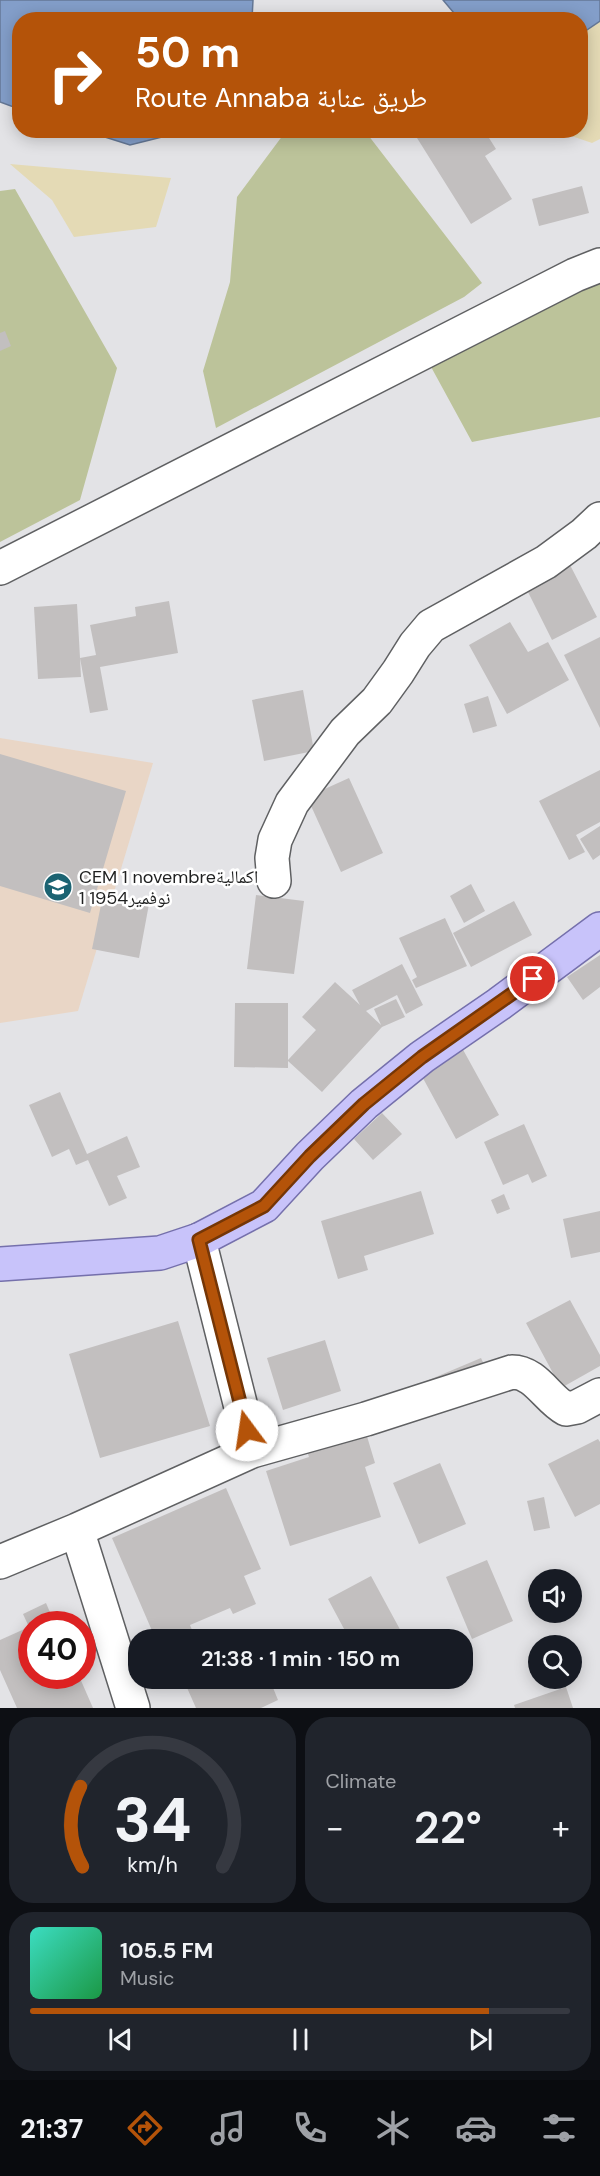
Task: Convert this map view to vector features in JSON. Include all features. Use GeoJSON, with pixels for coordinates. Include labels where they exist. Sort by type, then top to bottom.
{"type":"FeatureCollection","features":[{"type":"Feature","properties":{"kind":"main road"},"geometry":{"type":"LineString","coordinates":[[0,1264],[160,1253],[199,1240],[264,1206],[310,1156],[364,1104],[422,1057],[499,1004],[600,929]]}},
{"type":"Feature","properties":{"kind":"street"},"geometry":{"type":"LineString","coordinates":[[0,568],[575,275],[600,265]]}},
{"type":"Feature","properties":{"kind":"street"},"geometry":{"type":"LineString","coordinates":[[274,881],[272,858],[275,840],[292,803],[345,732],[377,701],[415,645],[432,626],[546,562],[600,519]]}},
{"type":"Feature","properties":{"kind":"street"},"geometry":{"type":"LineString","coordinates":[[199,1240],[252,1451]]}},
{"type":"Feature","properties":{"kind":"street"},"geometry":{"type":"LineString","coordinates":[[0,1562],[252,1451],[366,1419],[512,1372],[522,1373],[529,1377],[566,1409],[577,1407],[600,1395]]}},
{"type":"Feature","properties":{"kind":"street"},"geometry":{"type":"LineString","coordinates":[[77,1530],[133,1708]]}},
{"type":"Feature","properties":{"kind":"shaded area","name":"CEM 1 novembreاكمالية 1 نوفمير1954"},"geometry":{"type":"Polygon","coordinates":[[[0,738],[153,763],[78,1011],[0,1023],[0,738]]]}},
{"type":"Feature","properties":{"kind":"green space"},"geometry":{"type":"Polygon","coordinates":[[[281,138],[370,138],[482,283],[464,297],[216,428],[203,371],[230,282],[237,197],[281,138]]]}},
{"type":"Feature","properties":{"kind":"green space"},"geometry":{"type":"Polygon","coordinates":[[[15,189],[117,368],[80,500],[0,542],[0,191],[15,189]]]}},
{"type":"Feature","properties":{"kind":"green space"},"geometry":{"type":"Polygon","coordinates":[[[600,278],[600,417],[472,442],[430,365],[600,278]]]}},
{"type":"Feature","properties":{"kind":"sand"},"geometry":{"type":"Polygon","coordinates":[[[600,21],[600,139],[592,143],[577,138],[588,138],[588,29],[600,21]]]}},
{"type":"Feature","properties":{"kind":"sand"},"geometry":{"type":"Polygon","coordinates":[[[10,164],[171,178],[156,227],[74,237],[52,200],[10,164]]]}},
{"type":"Feature","properties":{"kind":"water"},"geometry":{"type":"Polygon","coordinates":[[[0,0],[253,0],[252,12],[12,12],[12,106],[0,102],[0,0]]]}},
{"type":"Feature","properties":{"kind":"water"},"geometry":{"type":"Polygon","coordinates":[[[443,0],[600,0],[600,21],[588,29],[588,12],[453,12],[443,0]]]}},
{"type":"Feature","properties":{"kind":"water"},"geometry":{"type":"Polygon","coordinates":[[[108,138],[158,138],[130,145],[108,138]]]}},
{"type":"Feature","properties":{"kind":"building"},"geometry":{"type":"Polygon","coordinates":[[[417,138],[489,138],[496,149],[485,156],[512,199],[471,224],[417,138]]]}},
{"type":"Feature","properties":{"kind":"building"},"geometry":{"type":"Polygon","coordinates":[[[582,186],[589,213],[539,226],[532,199],[582,186]]]}},
{"type":"Feature","properties":{"kind":"building"},"geometry":{"type":"Polygon","coordinates":[[[5,331],[11,346],[0,351],[0,333],[5,331]]]}},
{"type":"Feature","properties":{"kind":"building"},"geometry":{"type":"Polygon","coordinates":[[[570,565],[597,617],[552,640],[526,588],[570,565]]]}},
{"type":"Feature","properties":{"kind":"building"},"geometry":{"type":"Polygon","coordinates":[[[169,601],[178,653],[100,667],[108,710],[90,713],[80,658],[96,655],[90,625],[136,616],[135,607],[169,601]]]}},
{"type":"Feature","properties":{"kind":"building"},"geometry":{"type":"Polygon","coordinates":[[[77,604],[81,677],[38,679],[34,607],[77,604]]]}},
{"type":"Feature","properties":{"kind":"building"},"geometry":{"type":"Polygon","coordinates":[[[510,622],[528,652],[548,642],[569,680],[507,714],[469,645],[510,622]]]}},
{"type":"Feature","properties":{"kind":"building"},"geometry":{"type":"Polygon","coordinates":[[[600,637],[600,728],[564,655],[600,637]]]}},
{"type":"Feature","properties":{"kind":"building"},"geometry":{"type":"Polygon","coordinates":[[[303,690],[314,751],[264,761],[252,700],[303,690]]]}},
{"type":"Feature","properties":{"kind":"building"},"geometry":{"type":"Polygon","coordinates":[[[488,696],[497,726],[473,733],[464,704],[488,696]]]}},
{"type":"Feature","properties":{"kind":"building"},"geometry":{"type":"Polygon","coordinates":[[[0,754],[126,791],[90,913],[0,886],[0,754]]]}},
{"type":"Feature","properties":{"kind":"building"},"geometry":{"type":"Polygon","coordinates":[[[600,770],[600,822],[576,835],[585,852],[569,860],[539,801],[600,770]]]}},
{"type":"Feature","properties":{"kind":"building"},"geometry":{"type":"Polygon","coordinates":[[[349,778],[383,853],[341,872],[307,797],[349,778]]]}},
{"type":"Feature","properties":{"kind":"building"},"geometry":{"type":"Polygon","coordinates":[[[600,826],[600,855],[593,860],[580,839],[600,826]]]}},
{"type":"Feature","properties":{"kind":"building"},"geometry":{"type":"Polygon","coordinates":[[[471,884],[485,911],[464,923],[450,896],[471,884]]]}},
{"type":"Feature","properties":{"kind":"building"},"geometry":{"type":"Polygon","coordinates":[[[103,895],[149,904],[139,958],[92,949],[103,895]]]}},
{"type":"Feature","properties":{"kind":"building"},"geometry":{"type":"Polygon","coordinates":[[[256,895],[304,901],[294,974],[247,969],[256,895]]]}},
{"type":"Feature","properties":{"kind":"building"},"geometry":{"type":"Polygon","coordinates":[[[514,901],[532,935],[471,967],[453,933],[514,901]]]}},
{"type":"Feature","properties":{"kind":"building"},"geometry":{"type":"Polygon","coordinates":[[[445,918],[467,966],[416,988],[412,980],[417,977],[399,938],[445,918]]]}},
{"type":"Feature","properties":{"kind":"building"},"geometry":{"type":"Polygon","coordinates":[[[600,955],[600,987],[583,1000],[567,977],[600,955]]]}},
{"type":"Feature","properties":{"kind":"building"},"geometry":{"type":"Polygon","coordinates":[[[402,964],[423,1005],[406,1014],[397,995],[366,1011],[381,1025],[374,1009],[396,999],[405,1017],[382,1027],[322,1092],[288,1061],[288,1068],[234,1067],[235,1003],[288,1003],[288,1060],[316,1030],[302,1017],[335,982],[360,1005],[352,990],[402,964]]]}},
{"type":"Feature","properties":{"kind":"building"},"geometry":{"type":"Polygon","coordinates":[[[461,1046],[499,1115],[456,1139],[418,1069],[461,1046]]]}},
{"type":"Feature","properties":{"kind":"building"},"geometry":{"type":"Polygon","coordinates":[[[60,1092],[87,1154],[127,1136],[140,1167],[117,1176],[127,1198],[109,1206],[88,1160],[76,1165],[69,1149],[52,1157],[29,1105],[60,1092]]]}},
{"type":"Feature","properties":{"kind":"building"},"geometry":{"type":"Polygon","coordinates":[[[382,1113],[402,1134],[373,1160],[354,1139],[382,1113]]]}},
{"type":"Feature","properties":{"kind":"building"},"geometry":{"type":"Polygon","coordinates":[[[524,1124],[547,1176],[532,1183],[528,1174],[503,1185],[484,1142],[524,1124]]]}},
{"type":"Feature","properties":{"kind":"building"},"geometry":{"type":"Polygon","coordinates":[[[421,1191],[434,1234],[364,1256],[368,1270],[338,1279],[321,1221],[421,1191]]]}},
{"type":"Feature","properties":{"kind":"building"},"geometry":{"type":"Polygon","coordinates":[[[504,1194],[510,1209],[497,1214],[491,1200],[504,1194]]]}},
{"type":"Feature","properties":{"kind":"building"},"geometry":{"type":"Polygon","coordinates":[[[600,1211],[600,1252],[571,1258],[563,1219],[600,1211]]]}},
{"type":"Feature","properties":{"kind":"building"},"geometry":{"type":"Polygon","coordinates":[[[570,1300],[600,1355],[600,1366],[561,1388],[526,1323],[570,1300]]]}},
{"type":"Feature","properties":{"kind":"building"},"geometry":{"type":"Polygon","coordinates":[[[178,1321],[210,1426],[100,1458],[69,1354],[178,1321]]]}},
{"type":"Feature","properties":{"kind":"building"},"geometry":{"type":"Polygon","coordinates":[[[325,1340],[341,1391],[283,1410],[267,1358],[325,1340]]]}},
{"type":"Feature","properties":{"kind":"building"},"geometry":{"type":"Polygon","coordinates":[[[481,1358],[487,1371],[405,1390],[481,1358]]]}},
{"type":"Feature","properties":{"kind":"building"},"geometry":{"type":"Polygon","coordinates":[[[366,1433],[375,1463],[365,1467],[381,1517],[290,1546],[266,1471],[309,1457],[303,1439],[366,1433]]]}},
{"type":"Feature","properties":{"kind":"building"},"geometry":{"type":"Polygon","coordinates":[[[598,1439],[600,1442],[600,1504],[575,1517],[548,1464],[598,1439]]]}},
{"type":"Feature","properties":{"kind":"building"},"geometry":{"type":"Polygon","coordinates":[[[440,1463],[466,1524],[419,1544],[393,1483],[440,1463]]]}},
{"type":"Feature","properties":{"kind":"building"},"geometry":{"type":"Polygon","coordinates":[[[226,1488],[261,1569],[244,1576],[256,1604],[233,1614],[230,1608],[190,1625],[192,1629],[151,1629],[112,1538],[226,1488]]]}},
{"type":"Feature","properties":{"kind":"building"},"geometry":{"type":"Polygon","coordinates":[[[544,1497],[550,1528],[534,1531],[527,1501],[544,1497]]]}},
{"type":"Feature","properties":{"kind":"building"},"geometry":{"type":"Polygon","coordinates":[[[487,1560],[513,1621],[473,1639],[473,1629],[468,1629],[446,1577],[487,1560]]]}},
{"type":"Feature","properties":{"kind":"building"},"geometry":{"type":"Polygon","coordinates":[[[371,1576],[400,1629],[344,1629],[328,1599],[371,1576]]]}},
{"type":"Feature","properties":{"kind":"building"},"geometry":{"type":"Polygon","coordinates":[[[46,1603],[49,1611],[29,1611],[46,1603]]]}},
{"type":"Feature","properties":{"kind":"building"},"geometry":{"type":"Polygon","coordinates":[[[18,1632],[18,1689],[85,1689],[93,1708],[17,1708],[0,1670],[0,1640],[18,1632]]]}},
{"type":"Feature","properties":{"kind":"building"},"geometry":{"type":"Polygon","coordinates":[[[188,1689],[274,1689],[278,1700],[261,1708],[196,1708],[188,1689]]]}},
{"type":"Feature","properties":{"kind":"building"},"geometry":{"type":"Polygon","coordinates":[[[560,1689],[567,1689],[573,1708],[515,1708],[514,1705],[560,1689]]]}},
{"type":"Feature","properties":{"kind":"place","name":"CEM 1 novembreاكمالية 1 نوفمير1954"},"geometry":{"type":"Point","coordinates":[58,887]}},
{"type":"Feature","properties":{"kind":"route"},"geometry":{"type":"LineString","coordinates":[[247,1430],[199,1240],[264,1206],[310,1156],[364,1104],[422,1057],[533,979]]}}]}
